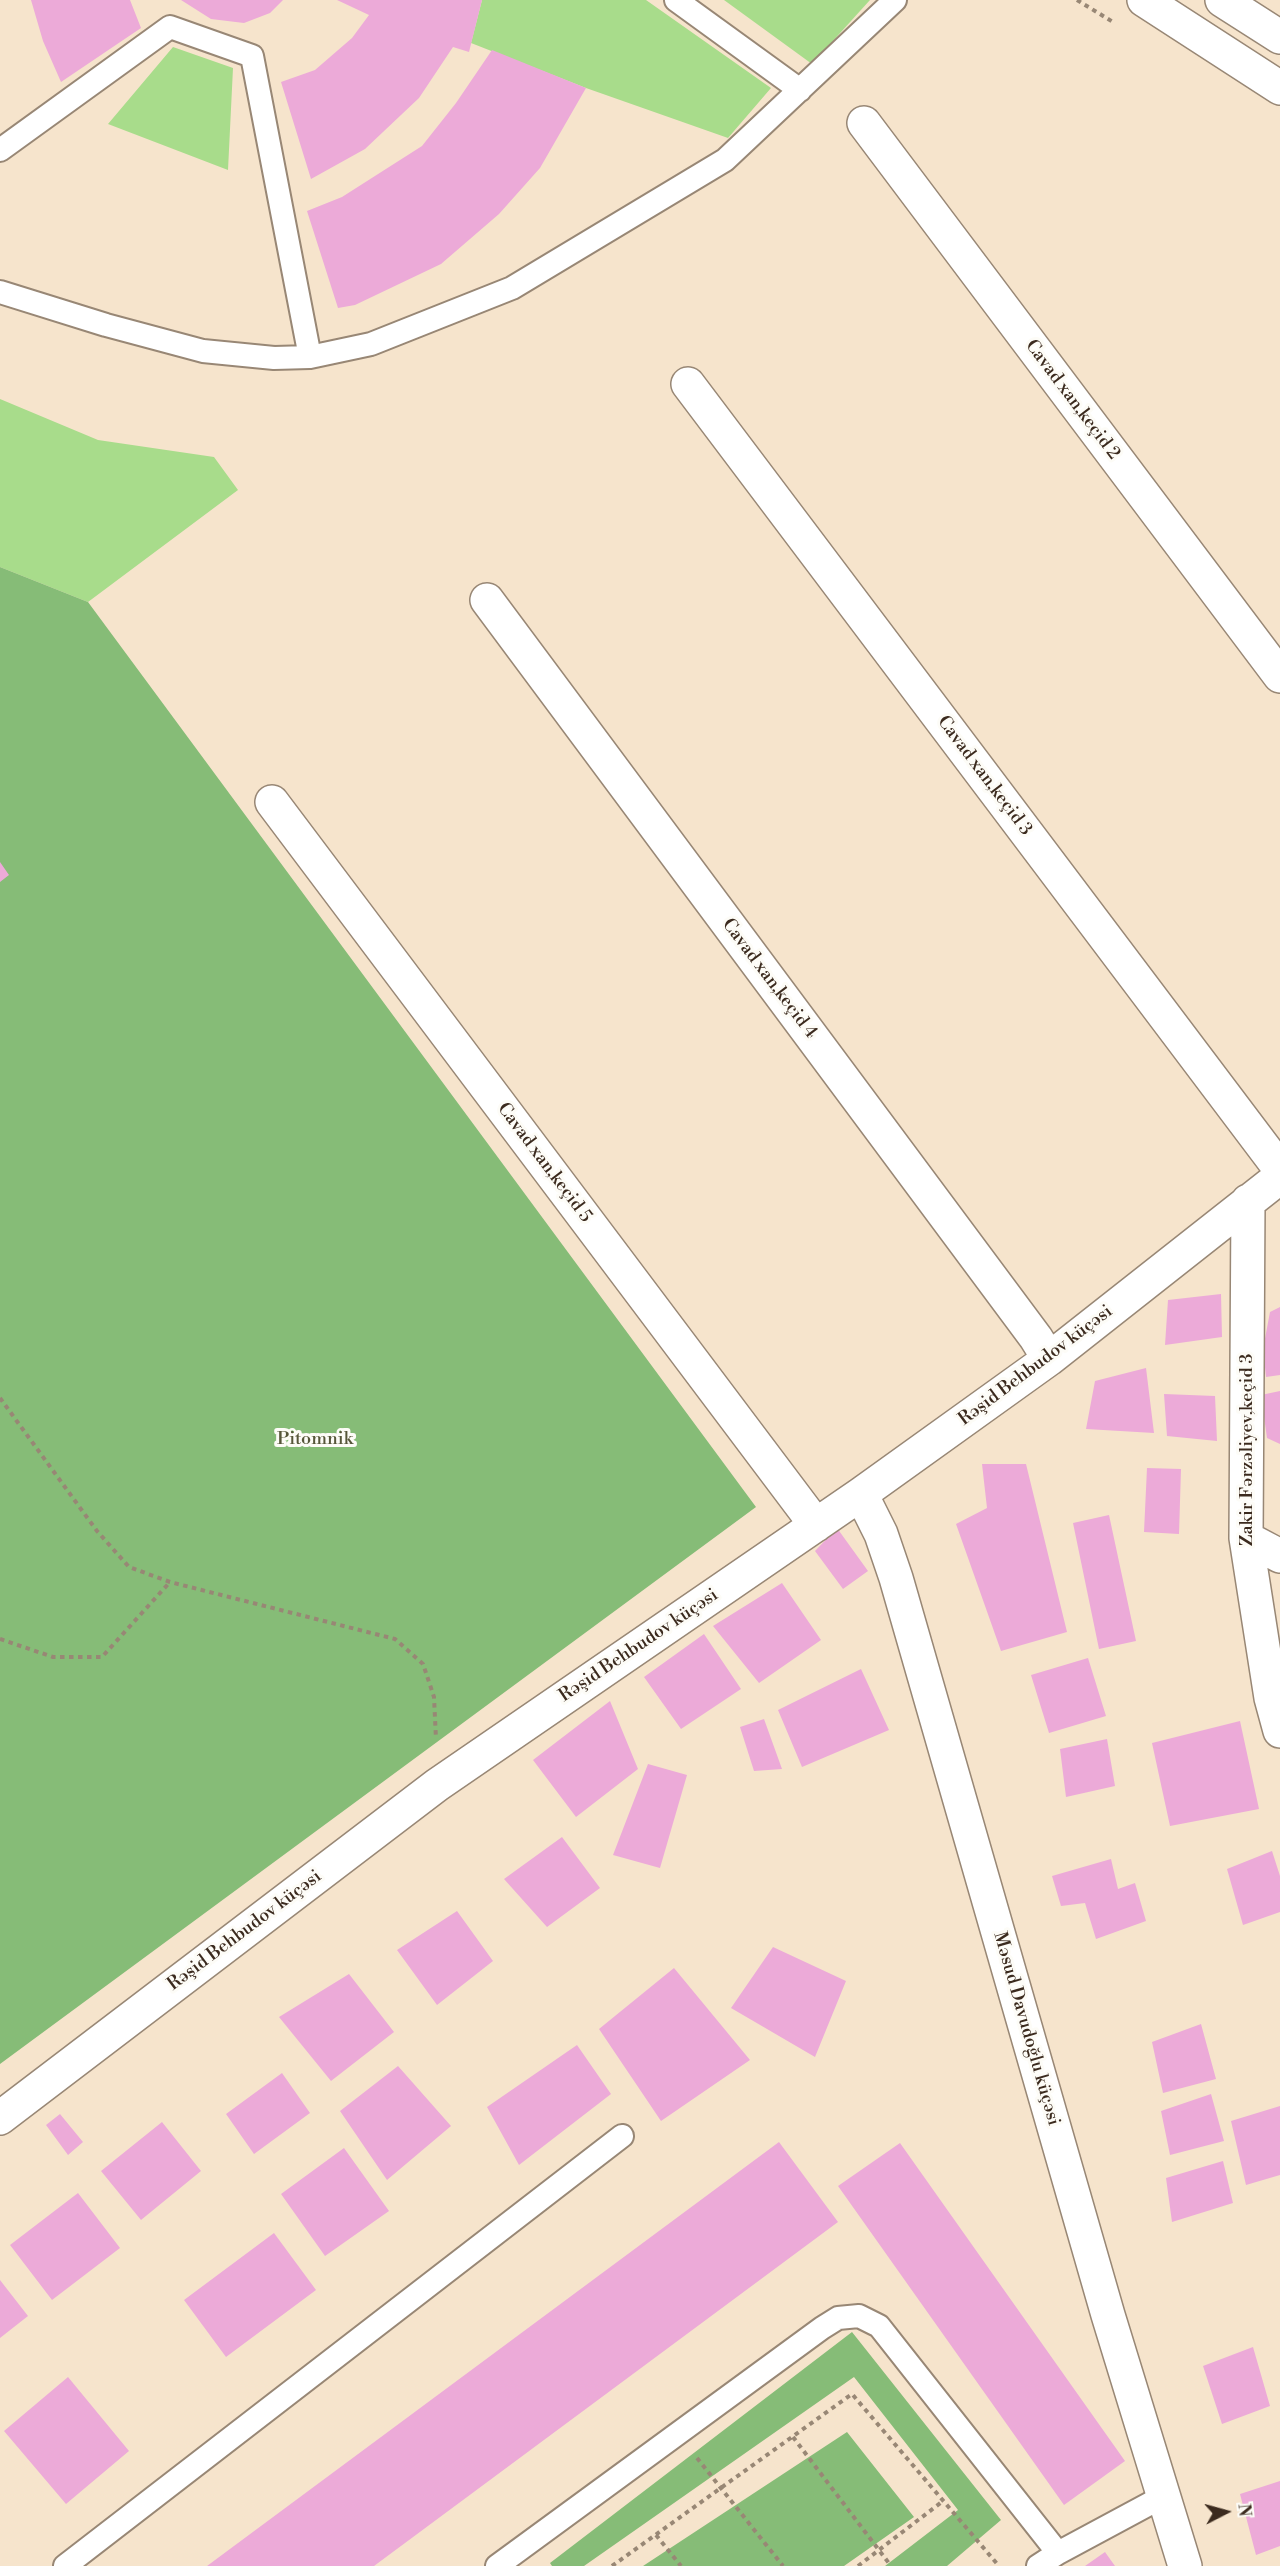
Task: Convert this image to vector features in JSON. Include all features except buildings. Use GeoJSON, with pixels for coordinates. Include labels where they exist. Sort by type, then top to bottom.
{"type":"FeatureCollection","features":[{"type":"Feature","properties":{"kind":"street"},"geometry":{"type":"LineString","coordinates":[[1144,0],[1280,88]]}},
{"type":"Feature","properties":{"kind":"street"},"geometry":{"type":"LineString","coordinates":[[1222,0],[1280,37]]}},
{"type":"Feature","properties":{"kind":"street","name":"Cavad xan,keçid 2"},"geometry":{"type":"LineString","coordinates":[[864,123],[1280,676]]}},
{"type":"Feature","properties":{"kind":"street","name":"Cavad xan,keçid 3"},"geometry":{"type":"LineString","coordinates":[[688,384],[1280,1169]]}},
{"type":"Feature","properties":{"kind":"street","name":"Cavad xan,keçid 4"},"geometry":{"type":"LineString","coordinates":[[487,600],[1029,1328],[1048,1359]]}},
{"type":"Feature","properties":{"kind":"street","name":"Cavad xan,keçid 5"},"geometry":{"type":"LineString","coordinates":[[272,802],[816,1525]]}},
{"type":"Feature","properties":{"kind":"street","name":"Rəşid Behbudov küçəsi"},"geometry":{"type":"LineString","coordinates":[[0,2118],[437,1785],[861,1494],[1048,1359],[1280,1177]]}},
{"type":"Feature","properties":{"kind":"street","name":"Zakir Fərzəliyev,keçid 3"},"geometry":{"type":"LineString","coordinates":[[1248,1201],[1246,1538],[1271,1698],[1280,1731]]}},
{"type":"Feature","properties":{"kind":"street","name":"Məsud Davudoğlu küçəsi"},"geometry":{"type":"LineString","coordinates":[[861,1494],[881,1534],[900,1590],[1108,2315],[1185,2566]]}},
{"type":"Feature","properties":{"kind":"street"},"geometry":{"type":"LineString","coordinates":[[1246,1538],[1280,1556]]}},
{"type":"Feature","properties":{"kind":"lane"},"geometry":{"type":"LineString","coordinates":[[676,0],[800,90]]}},
{"type":"Feature","properties":{"kind":"lane"},"geometry":{"type":"LineString","coordinates":[[0,291],[106,325],[203,351],[274,358],[310,357],[370,344],[512,288],[725,160],[895,0]]}},
{"type":"Feature","properties":{"kind":"lane"},"geometry":{"type":"LineString","coordinates":[[0,150],[170,27],[252,56],[310,357]]}},
{"type":"Feature","properties":{"kind":"lane"},"geometry":{"type":"LineString","coordinates":[[65,2566],[622,2136]]}},
{"type":"Feature","properties":{"kind":"lane"},"geometry":{"type":"LineString","coordinates":[[497,2566],[822,2328],[838,2318],[859,2316],[879,2326],[1058,2553]]}},
{"type":"Feature","properties":{"kind":"lane"},"geometry":{"type":"LineString","coordinates":[[1038,2566],[1164,2496]]}},
{"type":"Feature","properties":{"kind":"path"},"geometry":{"type":"LineString","coordinates":[[0,1398],[97,1531],[129,1567],[171,1582],[395,1639],[423,1665],[434,1697],[437,1785]]}},
{"type":"Feature","properties":{"kind":"path"},"geometry":{"type":"LineString","coordinates":[[0,1639],[53,1657],[102,1657],[171,1582]]}},
{"type":"Feature","properties":{"kind":"path"},"geometry":{"type":"LineString","coordinates":[[612,2566],[852,2394],[999,2566]]}},
{"type":"Feature","properties":{"kind":"path"},"geometry":{"type":"LineString","coordinates":[[678,2434],[783,2566]]}},
{"type":"Feature","properties":{"kind":"path"},"geometry":{"type":"LineString","coordinates":[[793,2437],[891,2566]]}},
{"type":"Feature","properties":{"kind":"path"},"geometry":{"type":"LineString","coordinates":[[858,2566],[944,2501]]}},
{"type":"Feature","properties":{"kind":"path"},"geometry":{"type":"LineString","coordinates":[[656,2535],[681,2566]]}},
{"type":"Feature","properties":{"kind":"green space"},"geometry":{"type":"Polygon","coordinates":[[[482,0],[646,0],[771,88],[728,138],[586,88],[471,43],[482,0]]]}},
{"type":"Feature","properties":{"kind":"green space"},"geometry":{"type":"Polygon","coordinates":[[[724,0],[870,0],[812,64],[724,0]]]}},
{"type":"Feature","properties":{"kind":"green space"},"geometry":{"type":"Polygon","coordinates":[[[173,47],[233,68],[228,170],[108,124],[173,47]]]}},
{"type":"Feature","properties":{"kind":"green space"},"geometry":{"type":"Polygon","coordinates":[[[0,399],[98,440],[214,457],[238,490],[88,602],[0,567],[0,399]]]}},
{"type":"Feature","properties":{"kind":"green space","name":"Pitomnik"},"geometry":{"type":"Polygon","coordinates":[[[0,567],[88,602],[756,1507],[0,2064],[0,567]]]}},
{"type":"Feature","properties":{"kind":"green space"},"geometry":{"type":"Polygon","coordinates":[[[852,2332],[1001,2520],[947,2566],[885,2566],[958,2510],[854,2377],[584,2566],[552,2566],[550,2563],[852,2332]]]}},
{"type":"Feature","properties":{"kind":"green space"},"geometry":{"type":"Polygon","coordinates":[[[847,2432],[914,2517],[844,2566],[643,2566],[847,2432]]]}}]}
